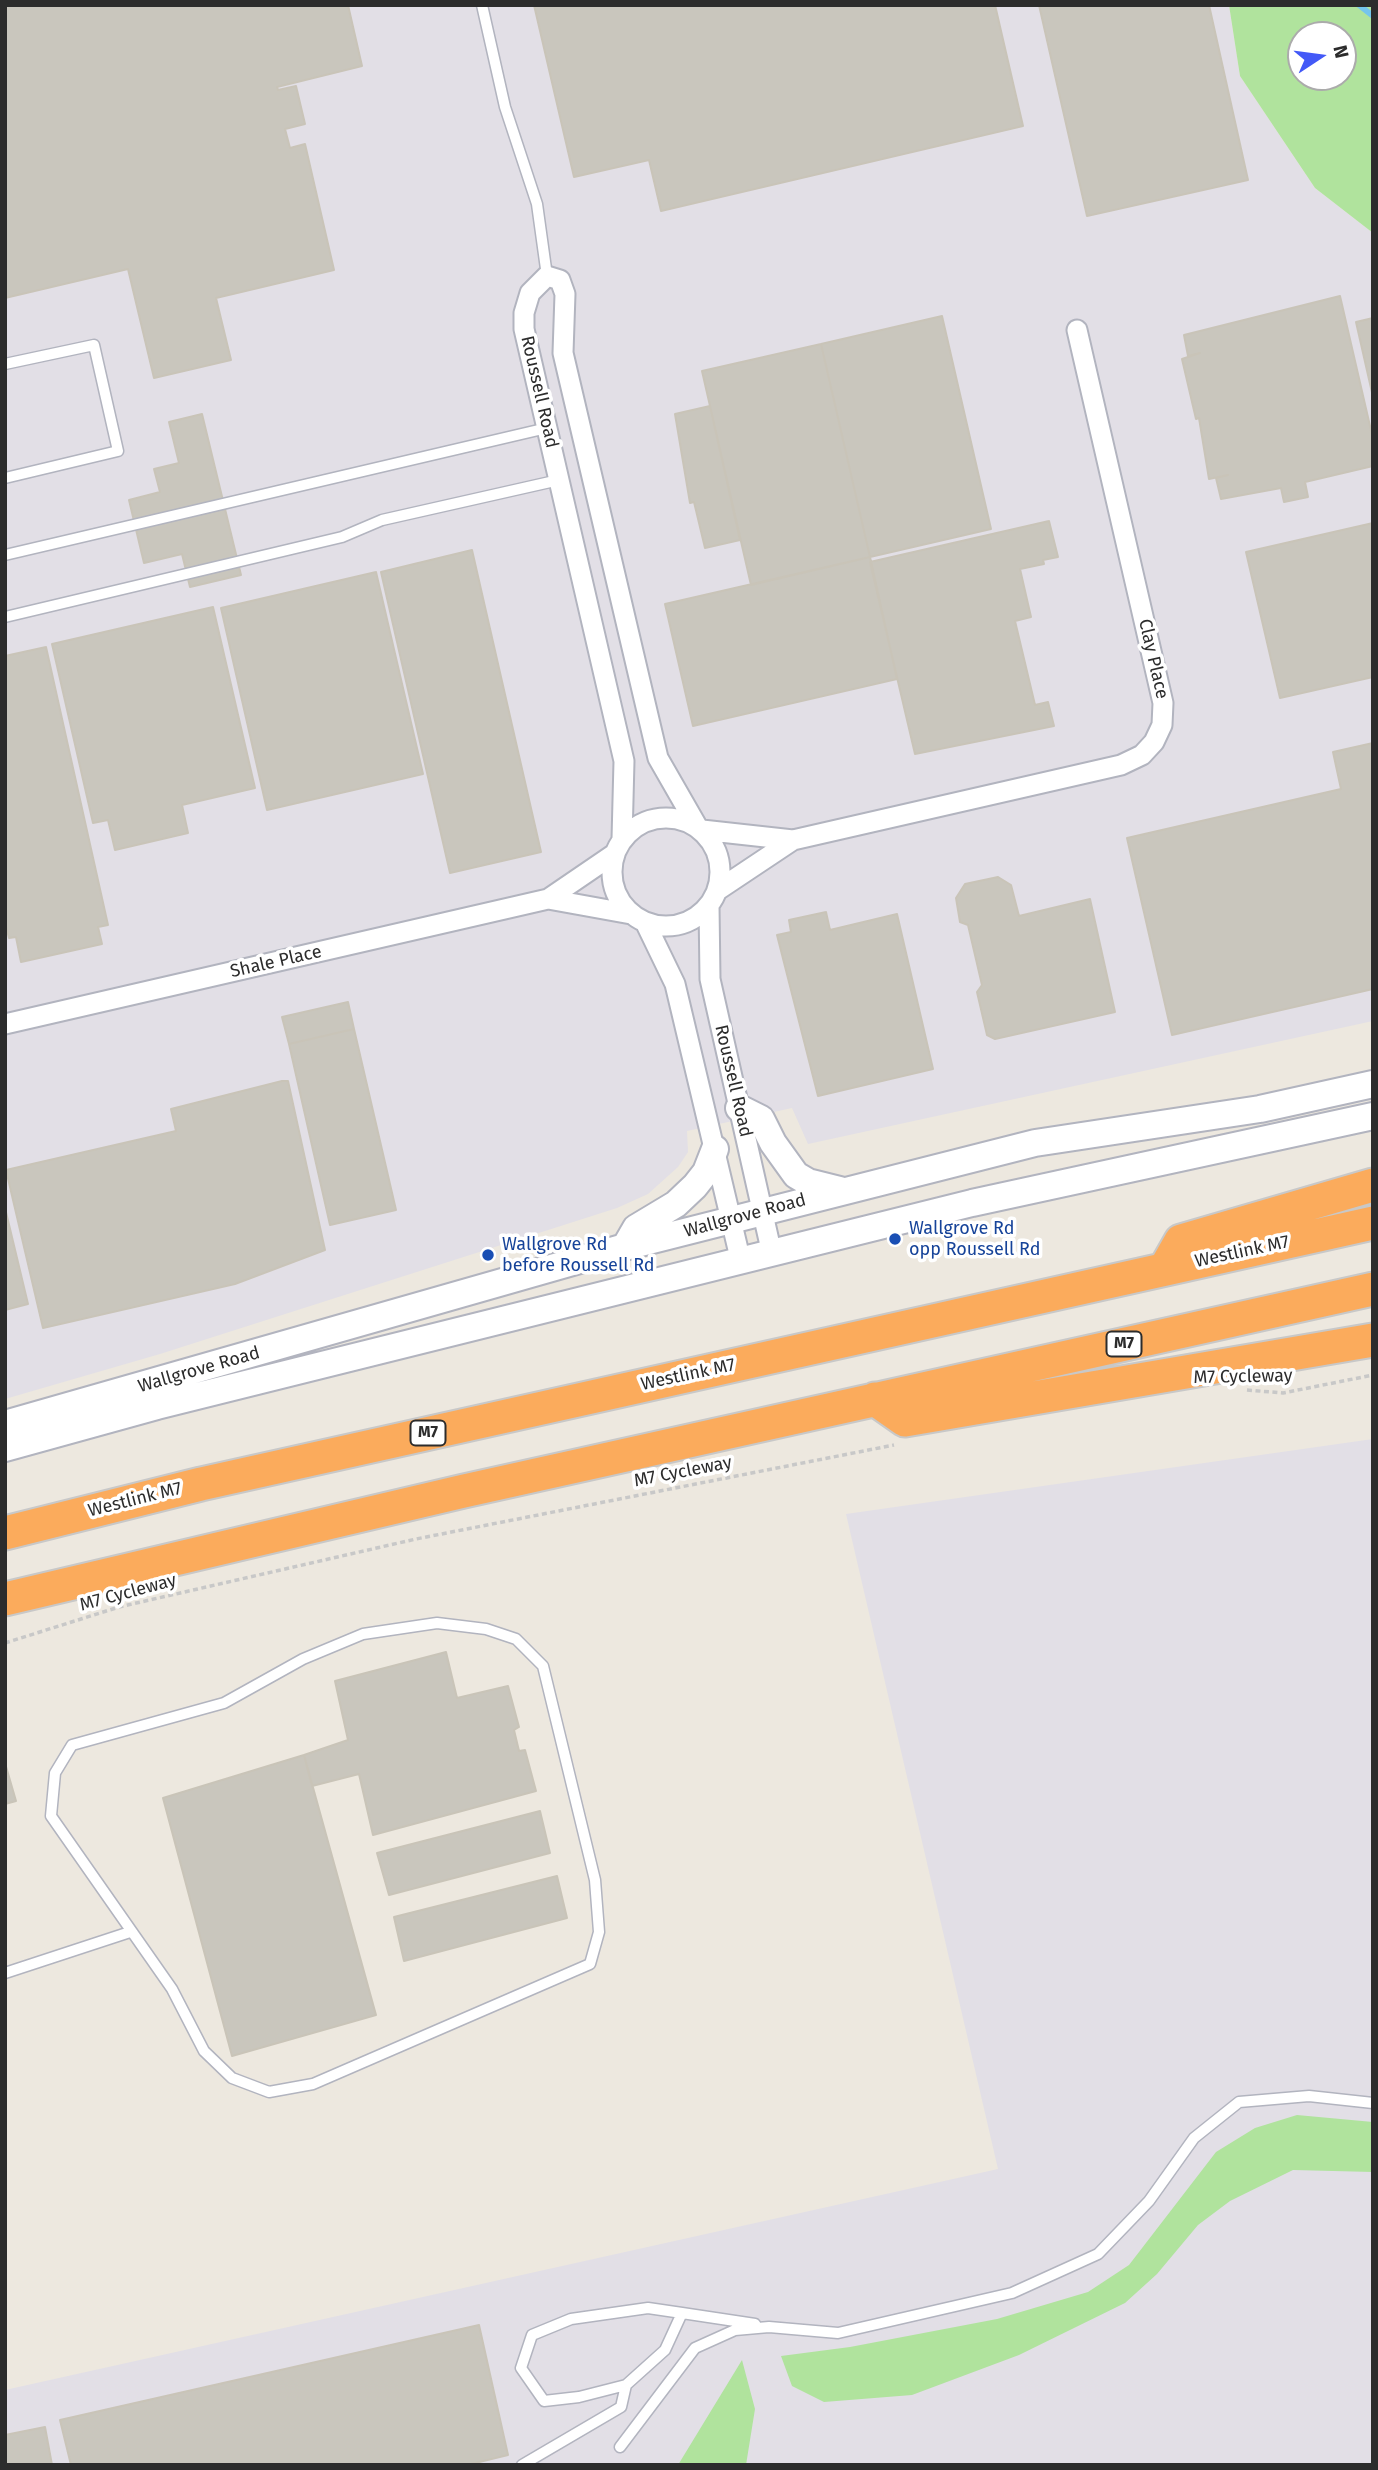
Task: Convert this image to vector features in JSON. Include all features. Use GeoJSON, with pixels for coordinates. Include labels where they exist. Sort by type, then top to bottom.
{"type":"FeatureCollection","features":[{"type":"Feature","properties":{"kind":"highway"},"geometry":{"type":"LineString","coordinates":[[1166,1269],[1181,1241],[1373,1185]]}},
{"type":"Feature","properties":{"kind":"highway","name":"Westlink M7"},"geometry":{"type":"LineString","coordinates":[[5,1533],[228,1478],[1373,1223]]}},
{"type":"Feature","properties":{"kind":"highway","name":"M7"},"geometry":{"type":"LineString","coordinates":[[5,1599],[266,1535],[1373,1289]]}},
{"type":"Feature","properties":{"kind":"highway","name":"M7"},"geometry":{"type":"LineString","coordinates":[[875,1399],[905,1420],[1373,1340]]}},
{"type":"Feature","properties":{"kind":"main road","name":"Wallgrove Road"},"geometry":{"type":"LineString","coordinates":[[5,1424],[731,1219],[1070,1135],[1260,1108],[1373,1084]]}},
{"type":"Feature","properties":{"kind":"main road"},"geometry":{"type":"LineString","coordinates":[[740,1108],[761,1119],[796,1175],[807,1182],[844,1191]]}},
{"type":"Feature","properties":{"kind":"main road","name":"Wallgrove Road"},"geometry":{"type":"LineString","coordinates":[[5,1448],[157,1406],[1025,1191],[1373,1116]]}},
{"type":"Feature","properties":{"kind":"main road"},"geometry":{"type":"LineString","coordinates":[[625,1247],[636,1228],[676,1204],[695,1186],[706,1172],[715,1149]]}},
{"type":"Feature","properties":{"kind":"street","name":"Roussell Road"},"geometry":{"type":"LineString","coordinates":[[618,847],[624,761],[524,321],[530,293],[547,276],[555,276],[564,285],[563,353],[658,758],[699,828]]}},
{"type":"Feature","properties":{"kind":"street","name":"Clay Place"},"geometry":{"type":"LineString","coordinates":[[699,828],[793,840],[1121,765],[1148,750],[1159,734],[1163,703],[1077,330]]}},
{"type":"Feature","properties":{"kind":"street"},"geometry":{"type":"LineString","coordinates":[[671,817],[699,828],[719,858],[713,898],[686,923],[658,926],[638,918],[613,887],[618,847],[643,821],[671,817]]}},
{"type":"Feature","properties":{"kind":"street","name":"Clay Place"},"geometry":{"type":"LineString","coordinates":[[713,898],[793,840]]}},
{"type":"Feature","properties":{"kind":"street","name":"Shale Place"},"geometry":{"type":"LineString","coordinates":[[5,1024],[548,899],[618,847]]}},
{"type":"Feature","properties":{"kind":"street","name":"Roussell Road"},"geometry":{"type":"LineString","coordinates":[[713,898],[710,979],[772,1254]]}},
{"type":"Feature","properties":{"kind":"street","name":"Shale Place"},"geometry":{"type":"LineString","coordinates":[[548,899],[638,918]]}},
{"type":"Feature","properties":{"kind":"street","name":"Roussell Road"},"geometry":{"type":"LineString","coordinates":[[638,918],[675,984],[741,1262]]}},
{"type":"Feature","properties":{"kind":"lane"},"geometry":{"type":"LineString","coordinates":[[482,5],[505,107],[537,204],[547,276]]}},
{"type":"Feature","properties":{"kind":"lane"},"geometry":{"type":"LineString","coordinates":[[5,364],[94,345],[118,451],[5,478]]}},
{"type":"Feature","properties":{"kind":"lane"},"geometry":{"type":"LineString","coordinates":[[5,555],[547,428]]}},
{"type":"Feature","properties":{"kind":"lane"},"geometry":{"type":"LineString","coordinates":[[5,617],[342,537],[382,520],[559,480]]}},
{"type":"Feature","properties":{"kind":"lane"},"geometry":{"type":"LineString","coordinates":[[437,1623],[486,1629],[516,1639],[543,1667],[595,1880],[599,1932],[590,1965],[313,2084],[269,2092],[232,2078],[204,2051],[173,1989],[130,1932],[51,1816],[55,1773],[72,1745],[224,1703],[303,1659],[363,1634],[437,1623]]}},
{"type":"Feature","properties":{"kind":"lane"},"geometry":{"type":"LineString","coordinates":[[5,1973],[130,1932]]}},
{"type":"Feature","properties":{"kind":"lane"},"geometry":{"type":"LineString","coordinates":[[682,2313],[665,2350],[626,2385],[579,2397],[544,2401],[521,2368],[532,2335],[571,2319],[597,2315],[648,2308],[682,2313],[769,2327],[838,2333],[1012,2293],[1098,2254],[1149,2201],[1194,2138],[1239,2102],[1308,2096],[1373,2103]]}},
{"type":"Feature","properties":{"kind":"lane"},"geometry":{"type":"LineString","coordinates":[[620,2447],[695,2348],[735,2330],[769,2327]]}},
{"type":"Feature","properties":{"kind":"lane"},"geometry":{"type":"LineString","coordinates":[[522,2465],[621,2407],[626,2385]]}},
{"type":"Feature","properties":{"kind":"path","name":"M7 Cycleway"},"geometry":{"type":"LineString","coordinates":[[1239,1389],[1283,1393],[1373,1375]]}},
{"type":"Feature","properties":{"kind":"path","name":"M7 Cycleway"},"geometry":{"type":"LineString","coordinates":[[5,1643],[119,1607],[416,1539],[894,1445]]}},
{"type":"Feature","properties":{"kind":"shaded area"},"geometry":{"type":"Polygon","coordinates":[[[5,5],[1229,5],[1240,76],[1315,188],[1373,233],[1373,1021],[808,1144],[792,1108],[687,1131],[688,1152],[678,1167],[648,1194],[617,1208],[160,1354],[5,1399],[5,5]]]}},
{"type":"Feature","properties":{"kind":"shaded area"},"geometry":{"type":"Polygon","coordinates":[[[1373,1439],[1373,2465],[5,2465],[5,2390],[998,2169],[846,1514],[1373,1439]]]}},
{"type":"Feature","properties":{"kind":"green space"},"geometry":{"type":"Polygon","coordinates":[[[1229,5],[1373,5],[1373,233],[1315,188],[1240,76],[1229,5]]]}},
{"type":"Feature","properties":{"kind":"green space"},"geometry":{"type":"Polygon","coordinates":[[[1297,2115],[1373,2122],[1373,2172],[1293,2170],[1230,2201],[1198,2225],[1157,2274],[1125,2303],[1019,2355],[912,2395],[824,2402],[792,2386],[781,2356],[850,2347],[997,2319],[1088,2292],[1129,2265],[1216,2152],[1255,2128],[1297,2115]]]}},
{"type":"Feature","properties":{"kind":"green space"},"geometry":{"type":"Polygon","coordinates":[[[742,2360],[755,2409],[746,2465],[678,2465],[742,2360]]]}},
{"type":"Feature","properties":{"kind":"building"},"geometry":{"type":"Polygon","coordinates":[[[5,5],[348,5],[362,66],[277,87],[278,90],[296,86],[305,124],[285,129],[290,148],[305,144],[334,270],[216,298],[231,360],[154,378],[128,269],[5,298],[5,5]]]}},
{"type":"Feature","properties":{"kind":"building"},"geometry":{"type":"Polygon","coordinates":[[[534,5],[995,5],[1023,126],[661,211],[649,160],[574,177],[534,5]]]}},
{"type":"Feature","properties":{"kind":"building"},"geometry":{"type":"Polygon","coordinates":[[[1039,5],[1209,5],[1248,180],[1087,216],[1039,5]]]}},
{"type":"Feature","properties":{"kind":"building"},"geometry":{"type":"Polygon","coordinates":[[[1340,296],[1373,439],[1373,466],[1305,482],[1308,497],[1284,502],[1281,488],[1221,499],[1216,478],[1228,475],[1209,479],[1199,418],[1196,419],[1182,359],[1200,353],[1188,356],[1184,335],[1340,296]]]}},
{"type":"Feature","properties":{"kind":"building"},"geometry":{"type":"Polygon","coordinates":[[[942,316],[991,529],[870,557],[821,344],[942,316]]]}},
{"type":"Feature","properties":{"kind":"building"},"geometry":{"type":"Polygon","coordinates":[[[1373,318],[1373,397],[1356,322],[1373,318]]]}},
{"type":"Feature","properties":{"kind":"building"},"geometry":{"type":"Polygon","coordinates":[[[821,344],[870,557],[751,585],[702,371],[821,344]]]}},
{"type":"Feature","properties":{"kind":"building"},"geometry":{"type":"Polygon","coordinates":[[[710,406],[740,540],[705,548],[694,502],[690,503],[675,414],[710,406]]]}},
{"type":"Feature","properties":{"kind":"building"},"geometry":{"type":"Polygon","coordinates":[[[202,414],[241,575],[190,587],[182,554],[144,563],[129,500],[160,492],[154,469],[179,463],[169,422],[202,414]]]}},
{"type":"Feature","properties":{"kind":"building"},"geometry":{"type":"Polygon","coordinates":[[[1049,521],[1058,557],[1043,560],[1044,564],[1020,569],[1031,617],[1015,621],[1035,705],[1048,702],[1054,726],[915,754],[870,562],[1049,521]]]}},
{"type":"Feature","properties":{"kind":"building"},"geometry":{"type":"Polygon","coordinates":[[[1373,523],[1373,677],[1280,698],[1246,552],[1373,523]]]}},
{"type":"Feature","properties":{"kind":"building"},"geometry":{"type":"Polygon","coordinates":[[[472,550],[541,852],[450,873],[381,572],[472,550]]]}},
{"type":"Feature","properties":{"kind":"building"},"geometry":{"type":"Polygon","coordinates":[[[870,557],[897,679],[693,726],[665,604],[870,557]]]}},
{"type":"Feature","properties":{"kind":"building"},"geometry":{"type":"Polygon","coordinates":[[[376,572],[423,774],[267,810],[221,608],[376,572]]]}},
{"type":"Feature","properties":{"kind":"building"},"geometry":{"type":"Polygon","coordinates":[[[213,607],[255,788],[182,805],[188,833],[115,850],[108,820],[93,823],[52,644],[213,607]]]}},
{"type":"Feature","properties":{"kind":"building"},"geometry":{"type":"Polygon","coordinates":[[[46,647],[108,925],[98,927],[102,944],[21,962],[16,937],[9,938],[5,923],[5,656],[46,647]]]}},
{"type":"Feature","properties":{"kind":"building"},"geometry":{"type":"Polygon","coordinates":[[[1373,743],[1373,989],[1172,1035],[1127,838],[1341,789],[1333,752],[1373,743]]]}},
{"type":"Feature","properties":{"kind":"building"},"geometry":{"type":"Polygon","coordinates":[[[998,877],[1011,885],[1019,916],[1090,899],[1115,1012],[995,1039],[987,1035],[977,992],[982,985],[968,925],[960,922],[956,898],[965,884],[998,877]]]}},
{"type":"Feature","properties":{"kind":"building"},"geometry":{"type":"Polygon","coordinates":[[[826,912],[830,930],[897,914],[933,1069],[818,1096],[777,935],[791,932],[789,920],[826,912]]]}},
{"type":"Feature","properties":{"kind":"building"},"geometry":{"type":"Polygon","coordinates":[[[348,1002],[354,1029],[289,1044],[282,1017],[348,1002]]]}},
{"type":"Feature","properties":{"kind":"building"},"geometry":{"type":"Polygon","coordinates":[[[354,1029],[396,1210],[330,1225],[289,1044],[354,1029]]]}},
{"type":"Feature","properties":{"kind":"building"},"geometry":{"type":"Polygon","coordinates":[[[288,1081],[325,1250],[235,1284],[43,1328],[6,1170],[176,1131],[171,1109],[288,1081]]]}},
{"type":"Feature","properties":{"kind":"building"},"geometry":{"type":"Polygon","coordinates":[[[5,1208],[28,1304],[5,1310],[5,1208]]]}},
{"type":"Feature","properties":{"kind":"building"},"geometry":{"type":"Polygon","coordinates":[[[446,1652],[457,1698],[508,1686],[519,1727],[514,1730],[519,1751],[525,1750],[536,1791],[373,1835],[359,1774],[312,1786],[304,1755],[348,1740],[335,1681],[446,1652]]]}},
{"type":"Feature","properties":{"kind":"building"},"geometry":{"type":"Polygon","coordinates":[[[304,1755],[376,2015],[232,2056],[163,1798],[304,1755]]]}},
{"type":"Feature","properties":{"kind":"building"},"geometry":{"type":"Polygon","coordinates":[[[5,1763],[16,1801],[5,1804],[5,1763]]]}},
{"type":"Feature","properties":{"kind":"building"},"geometry":{"type":"Polygon","coordinates":[[[540,1811],[550,1853],[389,1895],[377,1853],[540,1811]]]}},
{"type":"Feature","properties":{"kind":"building"},"geometry":{"type":"Polygon","coordinates":[[[557,1876],[567,1918],[404,1961],[394,1917],[557,1876]]]}},
{"type":"Feature","properties":{"kind":"building"},"geometry":{"type":"Polygon","coordinates":[[[479,2325],[508,2455],[467,2465],[71,2465],[60,2420],[479,2325]]]}},
{"type":"Feature","properties":{"kind":"building"},"geometry":{"type":"Polygon","coordinates":[[[45,2427],[52,2465],[5,2465],[5,2435],[45,2427]]]}},
{"type":"Feature","properties":{"kind":"waterway"},"geometry":{"type":"LineString","coordinates":[[1359,5],[1373,16]]}},
{"type":"Feature","properties":{"kind":"place","name":"Wallgrove Rd opp Roussell Rd"},"geometry":{"type":"Point","coordinates":[895,1239]}},
{"type":"Feature","properties":{"kind":"place","name":"Wallgrove Rd before Roussell Rd"},"geometry":{"type":"Point","coordinates":[488,1255]}}]}
